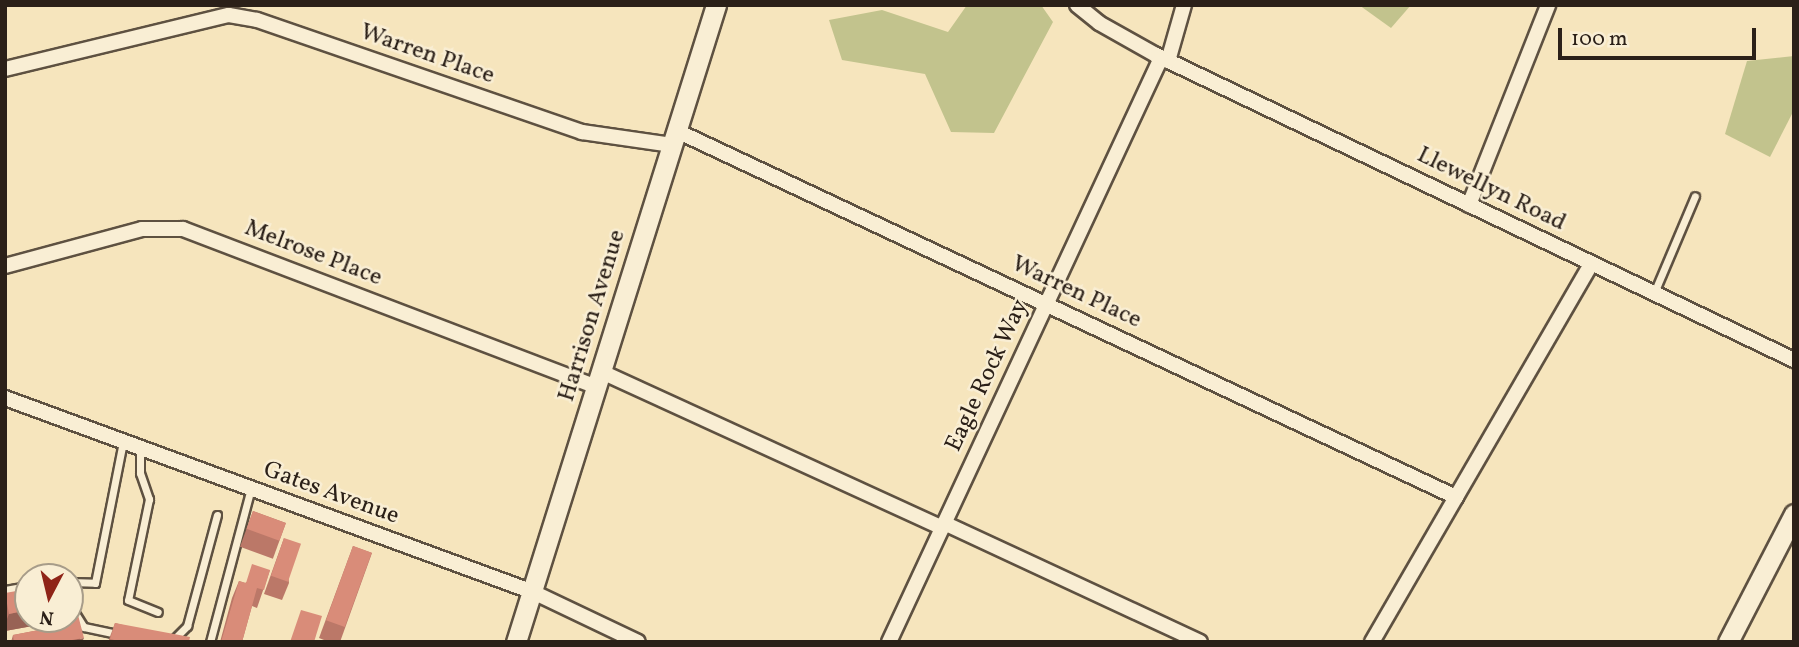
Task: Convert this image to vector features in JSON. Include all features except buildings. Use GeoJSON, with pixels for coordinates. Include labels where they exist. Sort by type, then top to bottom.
{"type":"FeatureCollection","features":[{"type":"Feature","properties":{"kind":"street","name":"Harrison Avenue"},"geometry":{"type":"LineString","coordinates":[[516,642],[716,5]]}},
{"type":"Feature","properties":{"kind":"street","name":"Llewellyn Road"},"geometry":{"type":"LineString","coordinates":[[1077,5],[1099,23],[1165,59],[1794,360]]}},
{"type":"Feature","properties":{"kind":"street","name":"Eagle Rock Way"},"geometry":{"type":"LineString","coordinates":[[889,642],[1046,304],[1165,59],[1184,5]]}},
{"type":"Feature","properties":{"kind":"street"},"geometry":{"type":"LineString","coordinates":[[1469,205],[1548,5]]}},
{"type":"Feature","properties":{"kind":"street","name":"Warren Place"},"geometry":{"type":"LineString","coordinates":[[5,69],[229,15],[257,20],[583,132],[675,138],[1046,304],[1456,497]]}},
{"type":"Feature","properties":{"kind":"street","name":"Melrose Place"},"geometry":{"type":"LineString","coordinates":[[5,266],[142,229],[183,229],[599,379],[943,526],[1200,642]]}},
{"type":"Feature","properties":{"kind":"street"},"geometry":{"type":"LineString","coordinates":[[1373,642],[1591,264]]}},
{"type":"Feature","properties":{"kind":"street","name":"Gates Avenue"},"geometry":{"type":"LineString","coordinates":[[5,398],[533,592],[638,642]]}},
{"type":"Feature","properties":{"kind":"street"},"geometry":{"type":"LineString","coordinates":[[1728,642],[1794,514]]}},
{"type":"Feature","properties":{"kind":"lane"},"geometry":{"type":"LineString","coordinates":[[1654,294],[1695,196]]}},
{"type":"Feature","properties":{"kind":"lane"},"geometry":{"type":"LineString","coordinates":[[84,583],[95,583],[123,442]]}},
{"type":"Feature","properties":{"kind":"lane"},"geometry":{"type":"LineString","coordinates":[[140,447],[140,473],[149,499],[128,600],[158,612]]}},
{"type":"Feature","properties":{"kind":"lane"},"geometry":{"type":"LineString","coordinates":[[210,642],[251,488]]}},
{"type":"Feature","properties":{"kind":"lane"},"geometry":{"type":"LineString","coordinates":[[171,642],[187,626],[217,515]]}},
{"type":"Feature","properties":{"kind":"lane"},"geometry":{"type":"LineString","coordinates":[[84,627],[132,637]]}},
{"type":"Feature","properties":{"kind":"green space"},"geometry":{"type":"Polygon","coordinates":[[[967,5],[1041,5],[1053,22],[994,133],[951,132],[925,74],[842,60],[829,20],[882,10],[948,32],[967,5]]]}},
{"type":"Feature","properties":{"kind":"green space"},"geometry":{"type":"Polygon","coordinates":[[[1359,5],[1411,5],[1391,28],[1359,5]]]}},
{"type":"Feature","properties":{"kind":"green space"},"geometry":{"type":"Polygon","coordinates":[[[1794,56],[1794,110],[1770,157],[1725,134],[1747,61],[1794,56]]]}}]}
